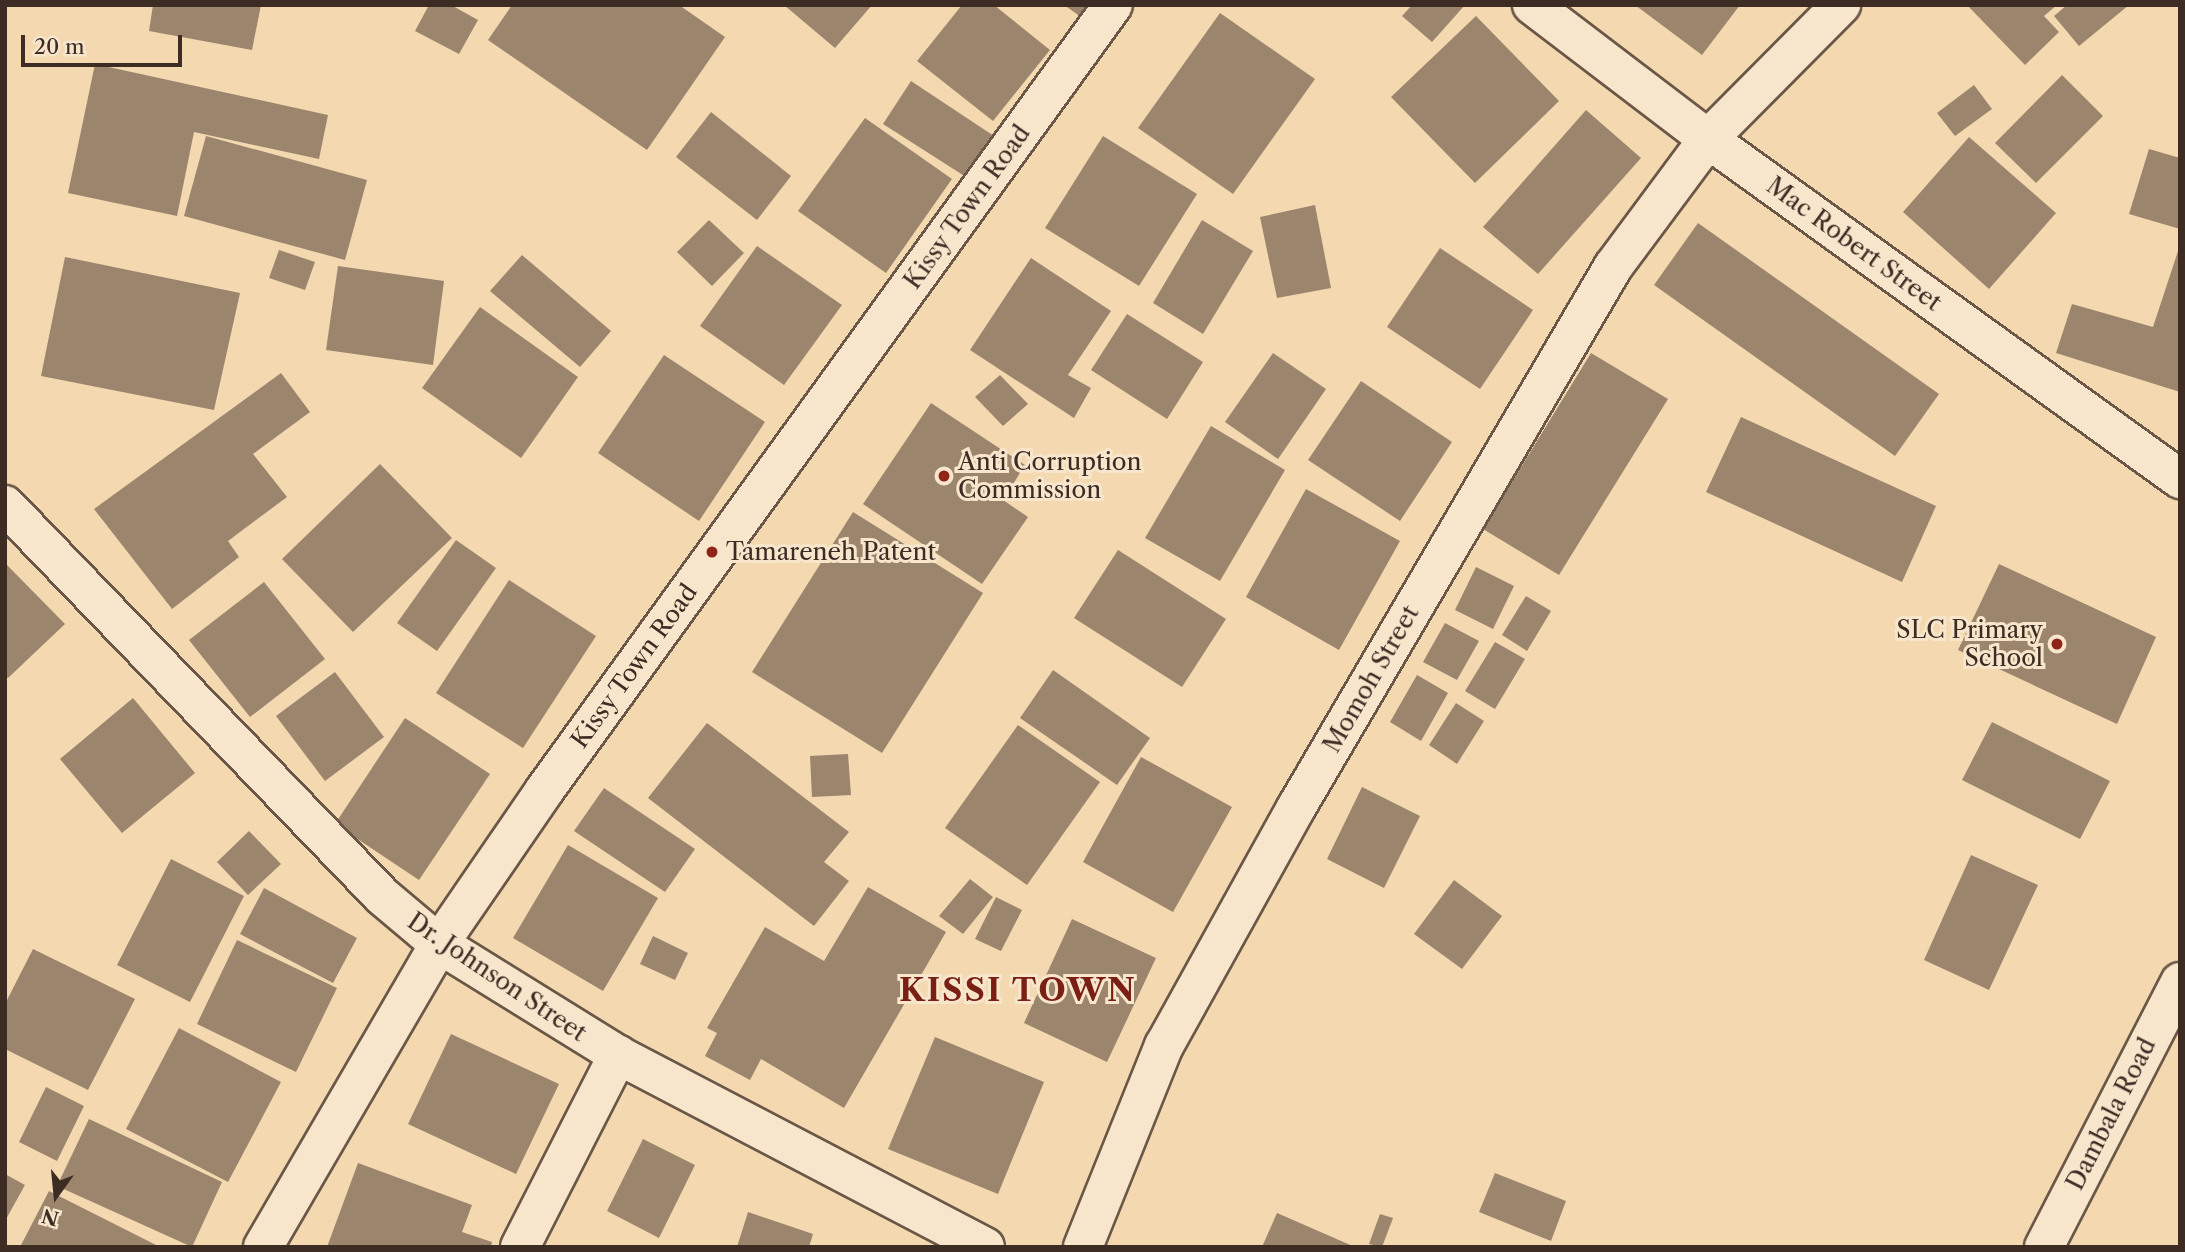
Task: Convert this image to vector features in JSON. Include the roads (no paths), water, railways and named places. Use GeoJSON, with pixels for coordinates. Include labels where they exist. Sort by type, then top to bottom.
{"type":"FeatureCollection","features":[{"type":"Feature","properties":{"kind":"street","name":"Kissy Town Road"},"geometry":{"type":"LineString","coordinates":[[263,1247],[439,944],[552,780],[1113,5]]}},
{"type":"Feature","properties":{"kind":"street","name":"Mac Robert Street"},"geometry":{"type":"LineString","coordinates":[[1532,5],[1708,139],[2180,479]]}},
{"type":"Feature","properties":{"kind":"street","name":"Momoh Street"},"geometry":{"type":"LineString","coordinates":[[1083,1247],[1164,1046],[1296,808],[1613,267],[1708,139],[1841,5]]}},
{"type":"Feature","properties":{"kind":"street","name":"Dr. Johnson Street"},"geometry":{"type":"LineString","coordinates":[[5,505],[382,897],[439,944],[618,1055],[985,1247]]}},
{"type":"Feature","properties":{"kind":"street","name":"Dambala Road"},"geometry":{"type":"LineString","coordinates":[[2044,1247],[2180,982]]}},
{"type":"Feature","properties":{"kind":"street"},"geometry":{"type":"LineString","coordinates":[[520,1247],[618,1055]]}},
{"type":"Feature","properties":{"kind":"place","name":"Anti Corruption Commission"},"geometry":{"type":"Point","coordinates":[944,476]}},
{"type":"Feature","properties":{"kind":"place","name":"Tamareneh Patent"},"geometry":{"type":"Point","coordinates":[712,552]}},
{"type":"Feature","properties":{"kind":"place","name":"SLC Primary School"},"geometry":{"type":"Point","coordinates":[2057,644]}},
{"type":"Feature","properties":{"kind":"district","name":"KISSI TOWN"},"geometry":{"type":"Point","coordinates":[1018,990]}}]}
